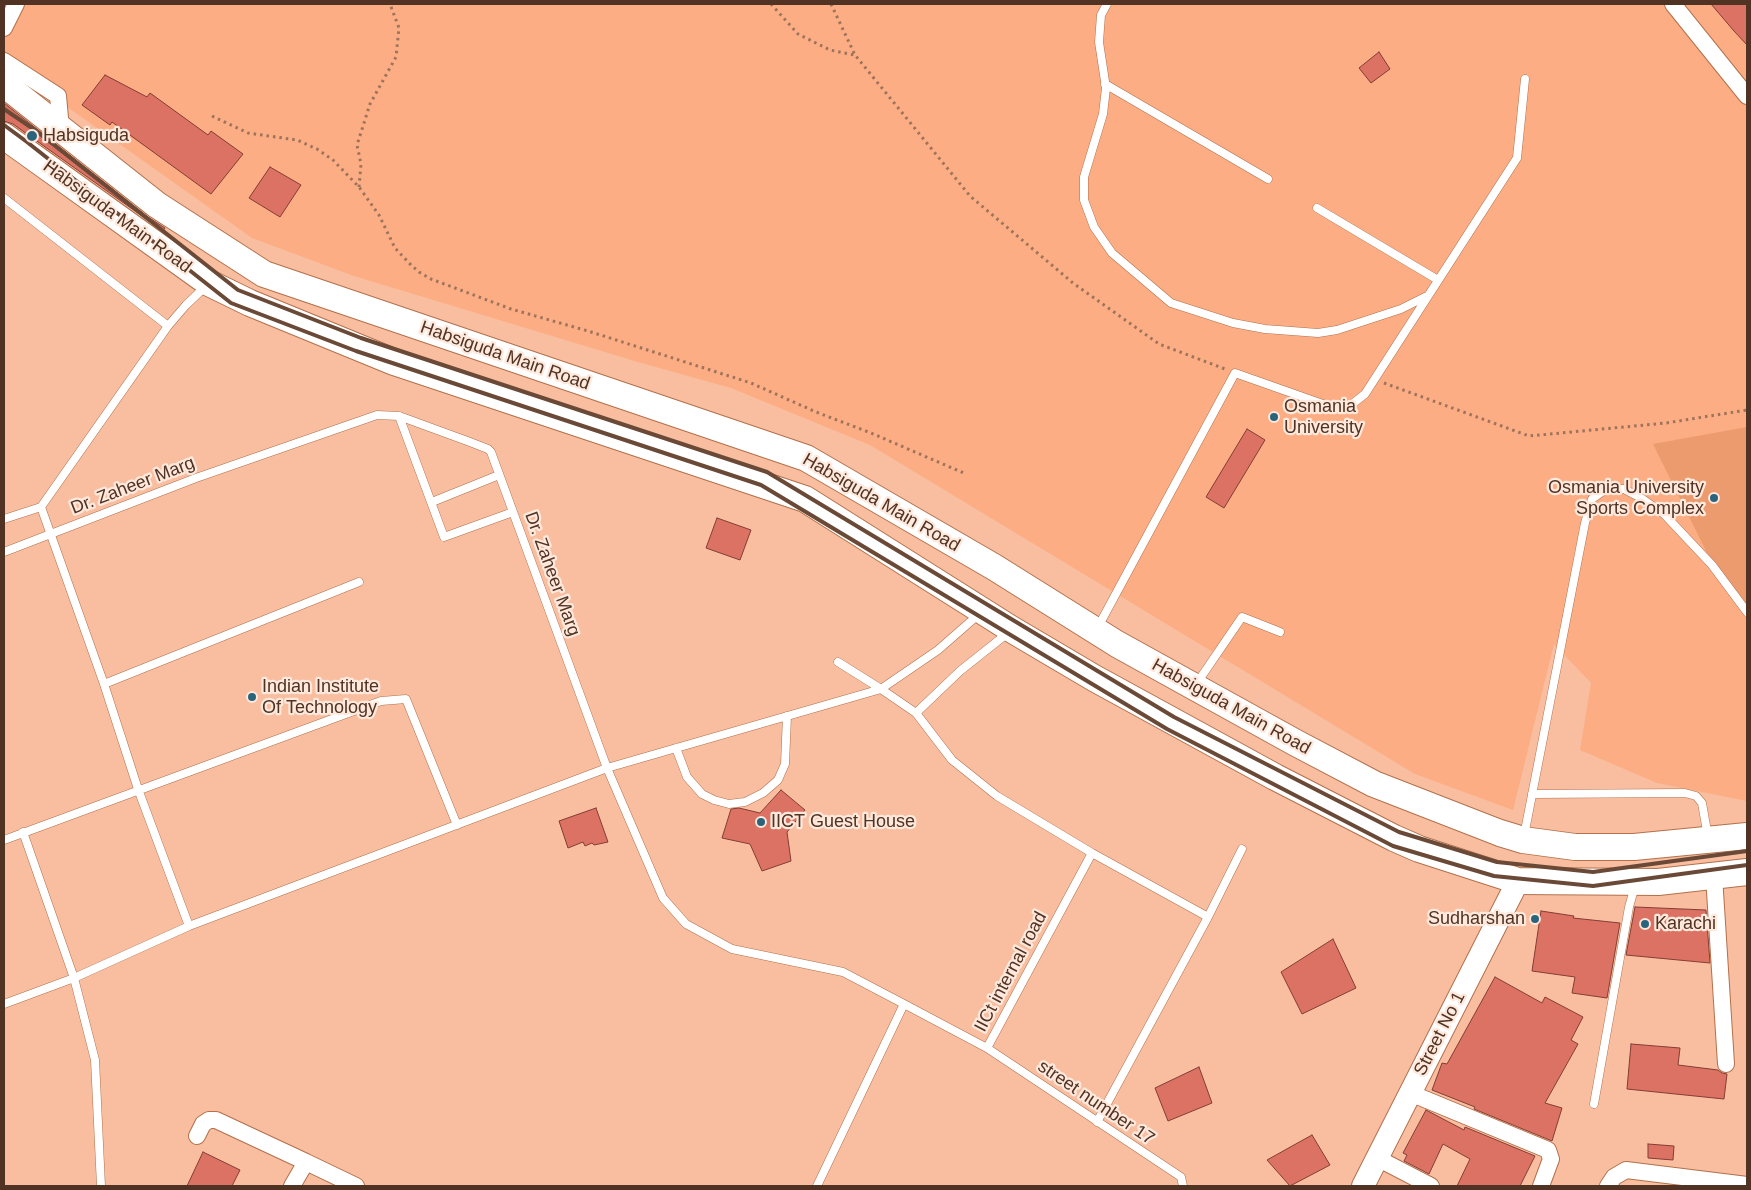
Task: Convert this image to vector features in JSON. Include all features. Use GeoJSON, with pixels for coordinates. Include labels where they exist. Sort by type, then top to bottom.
{"type":"FeatureCollection","features":[{"type":"Feature","properties":{"kind":"main road","name":"Habsiguda Main Road"},"geometry":{"type":"LineString","coordinates":[[4,84],[157,205],[264,274],[806,458],[994,567],[1117,644],[1296,743],[1382,788],[1500,834],[1523,840],[1575,847],[1608,848],[1747,836]]}},
{"type":"Feature","properties":{"kind":"main road","name":"Habsiguda Main Road"},"geometry":{"type":"LineString","coordinates":[[4,136],[209,283],[250,303],[394,362],[805,499],[984,610],[1011,629],[1094,678],[1275,777],[1419,850],[1518,881],[1658,882],[1747,872]]}},
{"type":"Feature","properties":{"kind":"main road"},"geometry":{"type":"LineString","coordinates":[[764,485],[779,449]]}},
{"type":"Feature","properties":{"kind":"main road"},"geometry":{"type":"LineString","coordinates":[[1275,777],[1296,743]]}},
{"type":"Feature","properties":{"kind":"street"},"geometry":{"type":"LineString","coordinates":[[4,28],[16,4]]}},
{"type":"Feature","properties":{"kind":"street"},"geometry":{"type":"LineString","coordinates":[[1673,4],[1747,96]]}},
{"type":"Feature","properties":{"kind":"street"},"geometry":{"type":"LineString","coordinates":[[4,61],[58,96],[61,130]]}},
{"type":"Feature","properties":{"kind":"street"},"geometry":{"type":"LineString","coordinates":[[1714,876],[1726,1064]]}},
{"type":"Feature","properties":{"kind":"street","name":"Street No 1"},"geometry":{"type":"LineString","coordinates":[[1363,1186],[1518,881]]}},
{"type":"Feature","properties":{"kind":"street"},"geometry":{"type":"LineString","coordinates":[[1410,1093],[1548,1150],[1551,1159],[1541,1186]]}},
{"type":"Feature","properties":{"kind":"street"},"geometry":{"type":"LineString","coordinates":[[197,1136],[203,1124],[209,1120],[216,1120],[356,1186]]}},
{"type":"Feature","properties":{"kind":"street"},"geometry":{"type":"LineString","coordinates":[[1377,1158],[1431,1186]]}},
{"type":"Feature","properties":{"kind":"street"},"geometry":{"type":"LineString","coordinates":[[292,1186],[306,1162]]}},
{"type":"Feature","properties":{"kind":"street"},"geometry":{"type":"LineString","coordinates":[[1608,1186],[1614,1176],[1626,1170],[1747,1185]]}},
{"type":"Feature","properties":{"kind":"lane"},"geometry":{"type":"LineString","coordinates":[[1107,4],[1100,15],[1099,42],[1105,84],[1103,114],[1084,177],[1084,200],[1094,227],[1112,253],[1171,303],[1233,323],[1265,329],[1318,333],[1337,330],[1401,309],[1428,296]]}},
{"type":"Feature","properties":{"kind":"lane"},"geometry":{"type":"LineString","coordinates":[[1096,631],[1235,373],[1334,408],[1351,405],[1365,394],[1516,158],[1525,80]]}},
{"type":"Feature","properties":{"kind":"lane"},"geometry":{"type":"LineString","coordinates":[[1105,84],[1268,180]]}},
{"type":"Feature","properties":{"kind":"lane"},"geometry":{"type":"LineString","coordinates":[[4,198],[168,326]]}},
{"type":"Feature","properties":{"kind":"lane"},"geometry":{"type":"LineString","coordinates":[[1316,208],[1438,280]]}},
{"type":"Feature","properties":{"kind":"lane"},"geometry":{"type":"LineString","coordinates":[[4,519],[41,507],[168,326],[209,283]]}},
{"type":"Feature","properties":{"kind":"lane","name":"Dr. Zaheer Marg"},"geometry":{"type":"LineString","coordinates":[[4,552],[196,478],[376,415],[399,416],[488,449],[490,452],[607,768]]}},
{"type":"Feature","properties":{"kind":"lane"},"geometry":{"type":"LineString","coordinates":[[399,416],[444,537],[513,512]]}},
{"type":"Feature","properties":{"kind":"lane"},"geometry":{"type":"LineString","coordinates":[[432,502],[499,475]]}},
{"type":"Feature","properties":{"kind":"lane"},"geometry":{"type":"LineString","coordinates":[[1523,840],[1585,523],[1592,499],[1606,489],[1624,489],[1642,498],[1664,514],[1712,565],[1747,612]]}},
{"type":"Feature","properties":{"kind":"lane"},"geometry":{"type":"LineString","coordinates":[[41,507],[104,684],[138,790],[189,926]]}},
{"type":"Feature","properties":{"kind":"lane"},"geometry":{"type":"LineString","coordinates":[[104,684],[359,582]]}},
{"type":"Feature","properties":{"kind":"lane"},"geometry":{"type":"LineString","coordinates":[[4,1004],[74,978],[189,926],[607,768],[882,689],[938,650],[984,610]]}},
{"type":"Feature","properties":{"kind":"lane"},"geometry":{"type":"LineString","coordinates":[[1194,686],[1242,618],[1280,632]]}},
{"type":"Feature","properties":{"kind":"lane"},"geometry":{"type":"LineString","coordinates":[[916,713],[960,671],[1011,629]]}},
{"type":"Feature","properties":{"kind":"lane"},"geometry":{"type":"LineString","coordinates":[[838,662],[916,713],[952,760],[997,796],[1092,853],[1208,917]]}},
{"type":"Feature","properties":{"kind":"lane"},"geometry":{"type":"LineString","coordinates":[[4,840],[381,701],[406,699],[457,825]]}},
{"type":"Feature","properties":{"kind":"lane"},"geometry":{"type":"LineString","coordinates":[[676,748],[687,777],[702,794],[729,804],[745,802],[763,793],[778,780],[785,764],[788,716]]}},
{"type":"Feature","properties":{"kind":"lane","name":"IICt internal road"},"geometry":{"type":"LineString","coordinates":[[607,768],[663,898],[686,924],[732,949],[843,972],[987,1048],[1092,853]]}},
{"type":"Feature","properties":{"kind":"lane"},"geometry":{"type":"LineString","coordinates":[[1532,794],[1685,793],[1696,796],[1702,803],[1709,840]]}},
{"type":"Feature","properties":{"kind":"lane"},"geometry":{"type":"LineString","coordinates":[[23,832],[74,978],[95,1060],[101,1186]]}},
{"type":"Feature","properties":{"kind":"lane"},"geometry":{"type":"LineString","coordinates":[[1096,1122],[1208,917],[1242,849]]}},
{"type":"Feature","properties":{"kind":"lane"},"geometry":{"type":"LineString","coordinates":[[1594,1104],[1629,907],[1636,882]]}},
{"type":"Feature","properties":{"kind":"lane"},"geometry":{"type":"LineString","coordinates":[[817,1186],[904,1004]]}},
{"type":"Feature","properties":{"kind":"lane","name":"street number 17"},"geometry":{"type":"LineString","coordinates":[[987,1048],[1181,1177],[1183,1186]]}},
{"type":"Feature","properties":{"kind":"path"},"geometry":{"type":"LineString","coordinates":[[359,187],[361,164],[357,145],[370,104],[396,56],[399,28],[390,4]]}},
{"type":"Feature","properties":{"kind":"path"},"geometry":{"type":"LineString","coordinates":[[771,4],[798,34],[830,50],[855,55]]}},
{"type":"Feature","properties":{"kind":"path"},"geometry":{"type":"LineString","coordinates":[[831,4],[855,55],[970,196],[1073,282],[1159,344],[1235,373]]}},
{"type":"Feature","properties":{"kind":"path"},"geometry":{"type":"LineString","coordinates":[[212,116],[248,133],[297,140],[333,160],[359,187],[378,216],[395,248],[410,265],[431,279],[511,309],[588,331],[751,383],[966,474]]}},
{"type":"Feature","properties":{"kind":"path"},"geometry":{"type":"LineString","coordinates":[[1375,379],[1529,436],[1666,423],[1747,410]]}},
{"type":"Feature","properties":{"kind":"shaded area","name":"Osmania University"},"geometry":{"type":"Polygon","coordinates":[[[4,4],[1747,4],[1747,801],[1657,783],[1580,750],[1591,683],[1554,644],[1513,810],[1415,774],[870,445],[731,388],[638,362],[354,276],[252,238],[4,62],[4,4]]]}},
{"type":"Feature","properties":{"kind":"shaded area","name":"Osmania University Sports Complex"},"geometry":{"type":"Polygon","coordinates":[[[1747,427],[1747,610],[1707,553],[1653,444],[1747,427]]]}},
{"type":"Feature","properties":{"kind":"building"},"geometry":{"type":"Polygon","coordinates":[[[1711,4],[1747,4],[1747,45],[1734,31],[1711,4]]]}},
{"type":"Feature","properties":{"kind":"building"},"geometry":{"type":"Polygon","coordinates":[[[1379,52],[1390,69],[1371,83],[1359,68],[1379,52]]]}},
{"type":"Feature","properties":{"kind":"building"},"geometry":{"type":"Polygon","coordinates":[[[105,75],[147,97],[150,93],[208,135],[211,131],[243,154],[211,194],[112,122],[110,125],[82,105],[105,75]]]}},
{"type":"Feature","properties":{"kind":"building"},"geometry":{"type":"Polygon","coordinates":[[[4,103],[148,217],[165,228],[163,231],[13,124],[4,121],[4,103]]]}},
{"type":"Feature","properties":{"kind":"building"},"geometry":{"type":"Polygon","coordinates":[[[270,167],[301,185],[280,217],[249,198],[270,167]]]}},
{"type":"Feature","properties":{"kind":"building"},"geometry":{"type":"Polygon","coordinates":[[[1247,429],[1265,440],[1224,508],[1206,497],[1247,429]]]}},
{"type":"Feature","properties":{"kind":"building"},"geometry":{"type":"Polygon","coordinates":[[[717,518],[751,530],[740,560],[706,548],[717,518]]]}},
{"type":"Feature","properties":{"kind":"building","name":"IICT Guest House"},"geometry":{"type":"Polygon","coordinates":[[[781,790],[805,810],[787,832],[791,861],[762,871],[750,844],[722,838],[731,809],[739,808],[760,813],[781,790]]]}},
{"type":"Feature","properties":{"kind":"building"},"geometry":{"type":"Polygon","coordinates":[[[596,808],[608,842],[594,845],[592,843],[585,846],[583,842],[568,848],[559,821],[596,808]]]}},
{"type":"Feature","properties":{"kind":"building"},"geometry":{"type":"Polygon","coordinates":[[[1635,907],[1706,910],[1710,963],[1626,955],[1635,907]]]}},
{"type":"Feature","properties":{"kind":"building"},"geometry":{"type":"Polygon","coordinates":[[[1541,911],[1574,916],[1573,918],[1620,923],[1607,998],[1572,993],[1575,977],[1532,971],[1541,911]]]}},
{"type":"Feature","properties":{"kind":"building"},"geometry":{"type":"Polygon","coordinates":[[[1333,939],[1356,988],[1302,1014],[1281,972],[1333,939]]]}},
{"type":"Feature","properties":{"kind":"building"},"geometry":{"type":"Polygon","coordinates":[[[1495,977],[1542,1003],[1545,997],[1583,1017],[1571,1040],[1578,1044],[1545,1103],[1562,1108],[1552,1141],[1432,1090],[1442,1063],[1447,1064],[1495,977]]]}},
{"type":"Feature","properties":{"kind":"building"},"geometry":{"type":"Polygon","coordinates":[[[1631,1044],[1680,1048],[1678,1065],[1718,1070],[1727,1074],[1724,1099],[1627,1089],[1631,1044]]]}},
{"type":"Feature","properties":{"kind":"building"},"geometry":{"type":"Polygon","coordinates":[[[1199,1067],[1212,1103],[1168,1121],[1155,1088],[1199,1067]]]}},
{"type":"Feature","properties":{"kind":"building"},"geometry":{"type":"Polygon","coordinates":[[[1426,1110],[1464,1130],[1465,1127],[1535,1156],[1520,1186],[1457,1186],[1470,1159],[1443,1144],[1429,1174],[1404,1161],[1407,1155],[1403,1153],[1426,1110]]]}},
{"type":"Feature","properties":{"kind":"building"},"geometry":{"type":"Polygon","coordinates":[[[1312,1135],[1330,1165],[1290,1186],[1267,1160],[1312,1135]]]}},
{"type":"Feature","properties":{"kind":"building"},"geometry":{"type":"Polygon","coordinates":[[[1648,1144],[1674,1146],[1673,1160],[1648,1158],[1648,1144]]]}},
{"type":"Feature","properties":{"kind":"building"},"geometry":{"type":"Polygon","coordinates":[[[203,1152],[240,1170],[232,1186],[187,1186],[203,1152]]]}},
{"type":"Feature","properties":{"kind":"railway"},"geometry":{"type":"LineString","coordinates":[[4,109],[35,130],[238,290],[361,338],[767,472],[1174,717],[1399,832],[1497,862],[1593,872],[1747,851]]}},
{"type":"Feature","properties":{"kind":"railway"},"geometry":{"type":"LineString","coordinates":[[4,125],[231,303],[356,351],[761,485],[1167,729],[1393,846],[1494,876],[1593,886],[1747,865]]}},
{"type":"Feature","properties":{"kind":"place","name":"Habsiguda"},"geometry":{"type":"Point","coordinates":[32,136]}},
{"type":"Feature","properties":{"kind":"place","name":"Osmania University"},"geometry":{"type":"Point","coordinates":[1274,417]}},
{"type":"Feature","properties":{"kind":"place","name":"Osmania University Sports Complex"},"geometry":{"type":"Point","coordinates":[1714,498]}},
{"type":"Feature","properties":{"kind":"place","name":"Indian Institute Of Technology"},"geometry":{"type":"Point","coordinates":[252,697]}},
{"type":"Feature","properties":{"kind":"place","name":"IICT Guest House"},"geometry":{"type":"Point","coordinates":[761,822]}},
{"type":"Feature","properties":{"kind":"place","name":"Sudharshan"},"geometry":{"type":"Point","coordinates":[1535,919]}},
{"type":"Feature","properties":{"kind":"place","name":"Karachi"},"geometry":{"type":"Point","coordinates":[1645,924]}}]}
